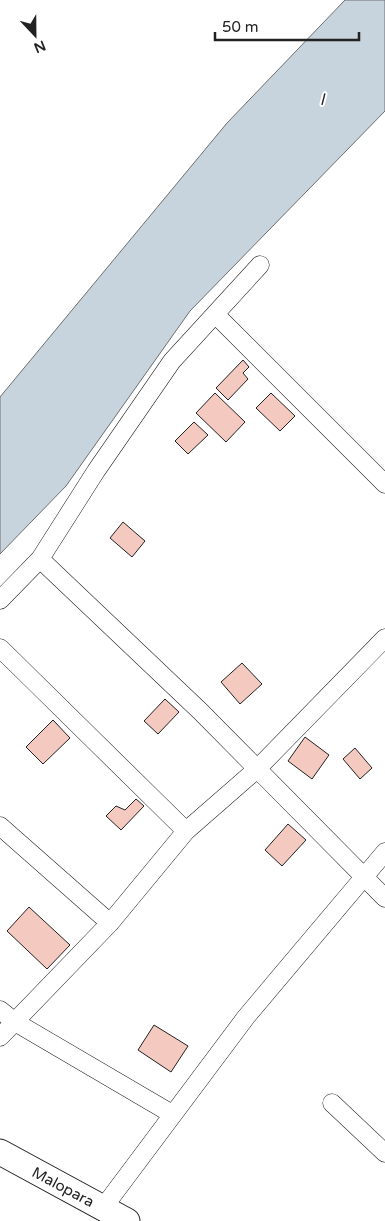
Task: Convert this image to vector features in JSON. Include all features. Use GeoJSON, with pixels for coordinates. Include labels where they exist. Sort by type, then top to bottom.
{"type":"FeatureCollection","features":[{"type":"Feature","properties":{"kind":"street"},"geometry":{"type":"LineString","coordinates":[[0,600],[40,559],[96,471],[172,361],[260,264]]}},
{"type":"Feature","properties":{"kind":"street"},"geometry":{"type":"LineString","coordinates":[[215,314],[385,484]]}},
{"type":"Feature","properties":{"kind":"street"},"geometry":{"type":"LineString","coordinates":[[40,559],[200,711],[385,898]]}},
{"type":"Feature","properties":{"kind":"street"},"geometry":{"type":"LineString","coordinates":[[0,1037],[110,923],[186,831],[257,769],[385,638]]}},
{"type":"Feature","properties":{"kind":"street"},"geometry":{"type":"LineString","coordinates":[[0,648],[186,831]]}},
{"type":"Feature","properties":{"kind":"street"},"geometry":{"type":"LineString","coordinates":[[0,826],[110,923]]}},
{"type":"Feature","properties":{"kind":"street"},"geometry":{"type":"LineString","coordinates":[[103,1208],[246,1017],[385,852]]}},
{"type":"Feature","properties":{"kind":"street"},"geometry":{"type":"LineString","coordinates":[[0,1010],[15,1022],[172,1114]]}},
{"type":"Feature","properties":{"kind":"street"},"geometry":{"type":"LineString","coordinates":[[332,1103],[385,1153]]}},
{"type":"Feature","properties":{"kind":"street","name":"Malopara"},"geometry":{"type":"LineString","coordinates":[[0,1152],[127,1221]]}},
{"type":"Feature","properties":{"kind":"water","name":"l"},"geometry":{"type":"Polygon","coordinates":[[[345,0],[385,0],[385,111],[190,311],[66,486],[0,554],[0,397],[227,123],[345,0]]]}},
{"type":"Feature","properties":{"kind":"building"},"geometry":{"type":"Polygon","coordinates":[[[243,360],[249,367],[243,373],[248,379],[228,400],[216,388],[243,360]]]}},
{"type":"Feature","properties":{"kind":"building"},"geometry":{"type":"Polygon","coordinates":[[[215,393],[245,422],[226,442],[196,413],[215,393]]]}},
{"type":"Feature","properties":{"kind":"building"},"geometry":{"type":"Polygon","coordinates":[[[271,393],[295,416],[280,431],[256,408],[271,393]]]}},
{"type":"Feature","properties":{"kind":"building"},"geometry":{"type":"Polygon","coordinates":[[[194,422],[208,435],[188,454],[175,441],[194,422]]]}},
{"type":"Feature","properties":{"kind":"building"},"geometry":{"type":"Polygon","coordinates":[[[123,522],[145,541],[132,557],[110,538],[123,522]]]}},
{"type":"Feature","properties":{"kind":"building"},"geometry":{"type":"Polygon","coordinates":[[[242,663],[262,684],[240,704],[221,682],[242,663]]]}},
{"type":"Feature","properties":{"kind":"building"},"geometry":{"type":"Polygon","coordinates":[[[165,699],[179,712],[158,734],[144,721],[165,699]]]}},
{"type":"Feature","properties":{"kind":"building"},"geometry":{"type":"Polygon","coordinates":[[[53,720],[70,738],[43,764],[26,747],[53,720]]]}},
{"type":"Feature","properties":{"kind":"building"},"geometry":{"type":"Polygon","coordinates":[[[305,737],[329,755],[312,779],[288,761],[305,737]]]}},
{"type":"Feature","properties":{"kind":"building"},"geometry":{"type":"Polygon","coordinates":[[[355,748],[372,768],[360,779],[343,759],[355,748]]]}},
{"type":"Feature","properties":{"kind":"building"},"geometry":{"type":"Polygon","coordinates":[[[136,799],[144,806],[121,830],[106,816],[116,806],[125,810],[136,799]]]}},
{"type":"Feature","properties":{"kind":"building"},"geometry":{"type":"Polygon","coordinates":[[[288,824],[306,840],[282,866],[265,850],[288,824]]]}},
{"type":"Feature","properties":{"kind":"building"},"geometry":{"type":"Polygon","coordinates":[[[29,907],[70,945],[47,969],[7,931],[29,907]]]}},
{"type":"Feature","properties":{"kind":"building"},"geometry":{"type":"Polygon","coordinates":[[[154,1025],[188,1046],[171,1072],[138,1050],[154,1025]]]}}]}
